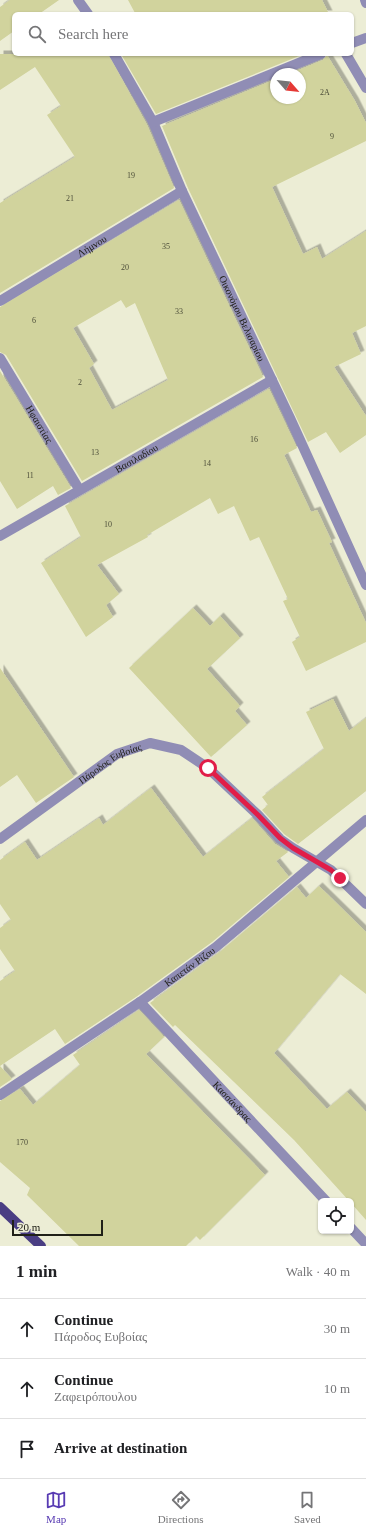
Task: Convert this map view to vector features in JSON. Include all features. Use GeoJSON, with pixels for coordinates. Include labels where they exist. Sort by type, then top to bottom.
{"type":"FeatureCollection","features":[{"type":"Feature","properties":{"kind":"main road"},"geometry":{"type":"LineString","coordinates":[[0,1206],[41,1246]]}},
{"type":"Feature","properties":{"kind":"street"},"geometry":{"type":"LineString","coordinates":[[78,0],[87,12]]}},
{"type":"Feature","properties":{"kind":"street"},"geometry":{"type":"LineString","coordinates":[[354,42],[366,38]]}},
{"type":"Feature","properties":{"kind":"street","name":"Οικονόμου Βελισαρίου"},"geometry":{"type":"LineString","coordinates":[[115,56],[153,122],[182,190],[272,380],[366,585]]}},
{"type":"Feature","properties":{"kind":"street"},"geometry":{"type":"LineString","coordinates":[[153,122],[317,56]]}},
{"type":"Feature","properties":{"kind":"street"},"geometry":{"type":"LineString","coordinates":[[347,56],[366,88]]}},
{"type":"Feature","properties":{"kind":"street","name":"Λήμνου"},"geometry":{"type":"LineString","coordinates":[[0,301],[182,190]]}},
{"type":"Feature","properties":{"kind":"street","name":"Ηφαιστίας"},"geometry":{"type":"LineString","coordinates":[[0,358],[80,489]]}},
{"type":"Feature","properties":{"kind":"street","name":"Βασιλαδίου"},"geometry":{"type":"LineString","coordinates":[[0,536],[272,380]]}},
{"type":"Feature","properties":{"kind":"street","name":"Πάροδος Ευβοίας"},"geometry":{"type":"LineString","coordinates":[[0,839],[117,754],[150,743],[181,750],[208,768],[280,838],[293,848],[331,870],[366,904]]}},
{"type":"Feature","properties":{"kind":"street","name":"Καπετάν Ρίζου"},"geometry":{"type":"LineString","coordinates":[[0,1096],[140,1002],[234,933],[366,820]]}},
{"type":"Feature","properties":{"kind":"street","name":"Κασσάνδρας"},"geometry":{"type":"LineString","coordinates":[[140,1002],[323,1198]]}},
{"type":"Feature","properties":{"kind":"street"},"geometry":{"type":"LineString","coordinates":[[354,1231],[366,1244]]}},
{"type":"Feature","properties":{"kind":"building"},"geometry":{"type":"Polygon","coordinates":[[[10,0],[59,0],[42,12],[12,12],[12,32],[0,41],[0,7],[10,0]]]}},
{"type":"Feature","properties":{"kind":"building"},"geometry":{"type":"Polygon","coordinates":[[[128,0],[322,0],[328,12],[134,12],[128,0]]]}},
{"type":"Feature","properties":{"kind":"building"},"geometry":{"type":"Polygon","coordinates":[[[0,54],[12,54],[12,56],[109,56],[147,125],[174,188],[0,293],[0,203],[75,157],[47,115],[61,106],[35,67],[0,90],[0,54]]]}},
{"type":"Feature","properties":{"kind":"building"},"geometry":{"type":"Polygon","coordinates":[[[122,56],[299,56],[156,114],[122,56]]]}},
{"type":"Feature","properties":{"kind":"building"},"geometry":{"type":"Polygon","coordinates":[[[328,56],[355,101],[366,123],[366,141],[272,187],[303,254],[317,247],[322,259],[366,231],[366,326],[352,333],[361,354],[334,367],[366,416],[366,435],[340,453],[326,432],[308,442],[188,188],[162,126],[270,81],[270,104],[306,104],[306,68],[304,68],[323,60],[328,56]]]}},
{"type":"Feature","properties":{"kind":"building"},"geometry":{"type":"Polygon","coordinates":[[[179,200],[263,377],[82,481],[6,355],[0,352],[0,307],[179,200]],[[121,300],[73,328],[94,364],[89,368],[112,410],[168,380],[135,303],[126,308],[121,300]]]}},
{"type":"Feature","properties":{"kind":"building"},"geometry":{"type":"Polygon","coordinates":[[[0,371],[71,488],[58,495],[53,486],[17,509],[0,481],[0,371]]]}},
{"type":"Feature","properties":{"kind":"building"},"geometry":{"type":"Polygon","coordinates":[[[269,389],[297,448],[284,455],[311,512],[317,510],[332,542],[329,543],[366,623],[366,642],[306,671],[292,642],[300,637],[283,601],[288,599],[259,537],[250,541],[234,506],[218,514],[210,498],[147,535],[148,537],[97,565],[119,594],[106,605],[113,617],[86,637],[41,563],[81,537],[65,506],[269,389]]]}},
{"type":"Feature","properties":{"kind":"building"},"geometry":{"type":"Polygon","coordinates":[[[193,608],[210,626],[220,616],[240,638],[207,669],[240,706],[235,711],[247,725],[211,757],[129,668],[193,608]]]}},
{"type":"Feature","properties":{"kind":"building"},"geometry":{"type":"Polygon","coordinates":[[[0,668],[74,777],[36,803],[17,775],[0,787],[0,668]]]}},
{"type":"Feature","properties":{"kind":"building"},"geometry":{"type":"Polygon","coordinates":[[[333,699],[349,731],[366,718],[366,791],[298,844],[284,834],[262,810],[268,805],[262,797],[324,749],[306,712],[333,699]]]}},
{"type":"Feature","properties":{"kind":"building"},"geometry":{"type":"Polygon","coordinates":[[[151,788],[203,857],[252,818],[275,844],[288,852],[276,861],[289,877],[212,942],[136,997],[65,1044],[55,1029],[0,1066],[0,981],[15,971],[0,949],[0,928],[11,920],[0,904],[0,860],[25,842],[37,860],[99,818],[103,825],[151,788]]]}},
{"type":"Feature","properties":{"kind":"building"},"geometry":{"type":"Polygon","coordinates":[[[319,886],[366,932],[366,994],[340,974],[274,1053],[327,1109],[347,1092],[366,1112],[366,1220],[354,1206],[354,1198],[346,1198],[294,1140],[175,1025],[173,1027],[150,1003],[220,952],[297,887],[306,898],[319,886]]]}},
{"type":"Feature","properties":{"kind":"building"},"geometry":{"type":"Polygon","coordinates":[[[139,1010],[164,1037],[146,1054],[265,1175],[200,1240],[196,1236],[186,1246],[79,1246],[27,1195],[30,1188],[0,1162],[0,1101],[20,1089],[33,1105],[80,1065],[73,1055],[139,1010]]]}},
{"type":"Feature","properties":{"kind":"building"},"geometry":{"type":"Polygon","coordinates":[[[0,1066],[12,1079],[0,1087],[0,1066]]]}},
{"type":"Feature","properties":{"kind":"route"},"geometry":{"type":"LineString","coordinates":[[208,768],[280,838],[293,848],[331,870],[340,878]]}}]}
